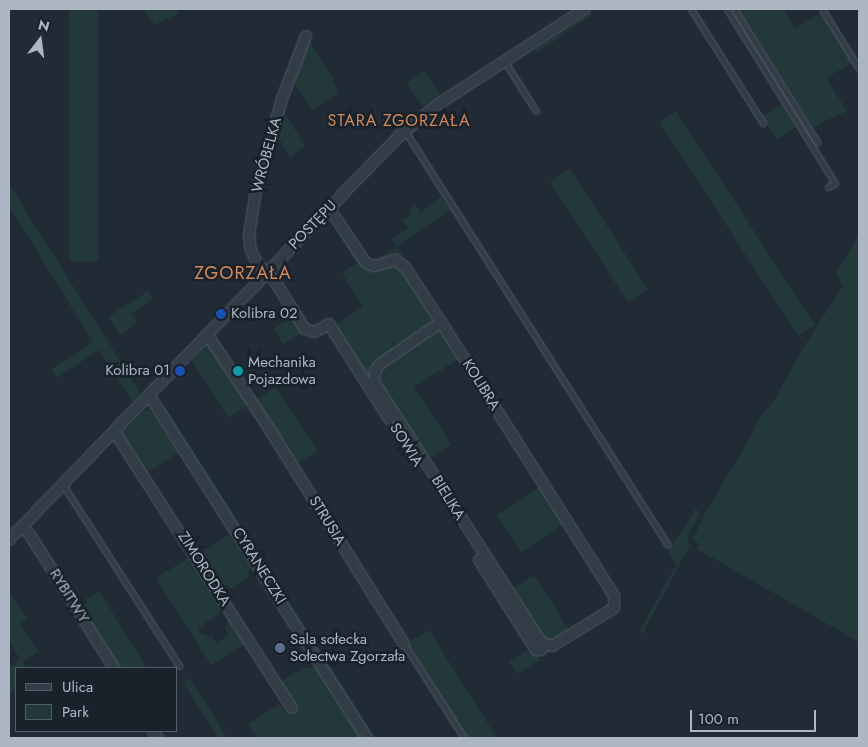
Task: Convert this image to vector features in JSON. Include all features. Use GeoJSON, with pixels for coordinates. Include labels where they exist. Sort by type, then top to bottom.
{"type":"FeatureCollection","features":[{"type":"Feature","properties":{"kind":"street","name":"POSTĘPU"},"geometry":{"type":"LineString","coordinates":[[9,540],[405,131],[437,105],[585,9]]}},
{"type":"Feature","properties":{"kind":"street","name":"WRÓBELKA"},"geometry":{"type":"LineString","coordinates":[[267,272],[250,251],[249,235],[253,208],[277,115],[306,36]]}},
{"type":"Feature","properties":{"kind":"street","name":"KOLIBRA"},"geometry":{"type":"LineString","coordinates":[[329,208],[364,262],[374,266],[395,260],[406,267],[614,596],[614,608],[552,646],[540,644]]}},
{"type":"Feature","properties":{"kind":"street","name":"SOWIA"},"geometry":{"type":"LineString","coordinates":[[267,272],[305,329],[316,331],[329,324],[540,644]]}},
{"type":"Feature","properties":{"kind":"street","name":"BIELIKA"},"geometry":{"type":"LineString","coordinates":[[441,322],[380,364],[375,371],[374,382],[540,644]]}},
{"type":"Feature","properties":{"kind":"street","name":"STRUSIA"},"geometry":{"type":"LineString","coordinates":[[207,334],[266,423],[404,644]]}},
{"type":"Feature","properties":{"kind":"street","name":"CYRANECZKI"},"geometry":{"type":"LineString","coordinates":[[149,395],[367,738]]}},
{"type":"Feature","properties":{"kind":"street","name":"ZIMORODKA"},"geometry":{"type":"LineString","coordinates":[[114,431],[292,708]]}},
{"type":"Feature","properties":{"kind":"street","name":"RYBITWY"},"geometry":{"type":"LineString","coordinates":[[22,527],[30,535],[113,667]]}},
{"type":"Feature","properties":{"kind":"lane"},"geometry":{"type":"LineString","coordinates":[[691,9],[763,123]]}},
{"type":"Feature","properties":{"kind":"lane"},"geometry":{"type":"LineString","coordinates":[[726,9],[835,183],[828,187]]}},
{"type":"Feature","properties":{"kind":"lane"},"geometry":{"type":"LineString","coordinates":[[734,9],[817,142]]}},
{"type":"Feature","properties":{"kind":"lane"},"geometry":{"type":"LineString","coordinates":[[822,9],[859,69]]}},
{"type":"Feature","properties":{"kind":"lane"},"geometry":{"type":"LineString","coordinates":[[505,61],[536,111]]}},
{"type":"Feature","properties":{"kind":"lane"},"geometry":{"type":"LineString","coordinates":[[405,131],[668,545]]}},
{"type":"Feature","properties":{"kind":"lane"},"geometry":{"type":"LineString","coordinates":[[62,485],[179,666]]}},
{"type":"Feature","properties":{"kind":"lane","name":"STRUSIA"},"geometry":{"type":"LineString","coordinates":[[404,644],[464,738]]}},
{"type":"Feature","properties":{"kind":"green space"},"geometry":{"type":"Polygon","coordinates":[[[69,9],[98,9],[98,261],[69,261],[69,9]]]}},
{"type":"Feature","properties":{"kind":"green space"},"geometry":{"type":"Polygon","coordinates":[[[143,9],[176,9],[179,13],[155,25],[143,9]]]}},
{"type":"Feature","properties":{"kind":"green space"},"geometry":{"type":"Polygon","coordinates":[[[738,9],[783,9],[795,29],[821,13],[822,18],[827,22],[853,62],[826,78],[847,111],[821,123],[818,127],[812,126],[738,9]]]}},
{"type":"Feature","properties":{"kind":"green space"},"geometry":{"type":"Polygon","coordinates":[[[591,13],[592,15],[537,53],[535,50],[591,13]]]}},
{"type":"Feature","properties":{"kind":"green space"},"geometry":{"type":"Polygon","coordinates":[[[308,39],[332,76],[338,93],[312,110],[293,81],[308,39]]]}},
{"type":"Feature","properties":{"kind":"green space"},"geometry":{"type":"Polygon","coordinates":[[[424,70],[440,95],[424,106],[407,83],[424,70]]]}},
{"type":"Feature","properties":{"kind":"green space"},"geometry":{"type":"Polygon","coordinates":[[[781,104],[796,128],[777,139],[762,116],[781,104]]]}},
{"type":"Feature","properties":{"kind":"green space"},"geometry":{"type":"Polygon","coordinates":[[[282,109],[305,146],[290,157],[275,132],[282,109]]]}},
{"type":"Feature","properties":{"kind":"green space"},"geometry":{"type":"Polygon","coordinates":[[[676,111],[815,325],[798,336],[659,122],[676,111]]]}},
{"type":"Feature","properties":{"kind":"green space"},"geometry":{"type":"Polygon","coordinates":[[[570,169],[648,289],[628,302],[550,182],[570,169]]]}},
{"type":"Feature","properties":{"kind":"green space"},"geometry":{"type":"Polygon","coordinates":[[[9,184],[141,394],[133,403],[99,350],[57,378],[51,369],[93,342],[9,206],[9,184]]]}},
{"type":"Feature","properties":{"kind":"green space"},"geometry":{"type":"Polygon","coordinates":[[[441,197],[450,210],[397,247],[392,239],[408,228],[403,220],[411,212],[409,210],[416,205],[421,212],[441,197]]]}},
{"type":"Feature","properties":{"kind":"green space"},"geometry":{"type":"Polygon","coordinates":[[[329,218],[365,268],[373,270],[389,264],[399,266],[432,315],[431,325],[374,366],[370,380],[335,325],[363,307],[342,273],[357,263],[329,218]]]}},
{"type":"Feature","properties":{"kind":"green space"},"geometry":{"type":"Polygon","coordinates":[[[859,234],[859,642],[697,549],[700,545],[693,539],[704,515],[753,433],[759,418],[773,402],[803,348],[843,286],[836,274],[859,234]]]}},
{"type":"Feature","properties":{"kind":"green space"},"geometry":{"type":"Polygon","coordinates":[[[397,247],[407,262],[391,255],[374,261],[397,247]]]}},
{"type":"Feature","properties":{"kind":"green space"},"geometry":{"type":"Polygon","coordinates":[[[148,291],[153,298],[131,314],[137,323],[120,336],[108,317],[148,291]]]}},
{"type":"Feature","properties":{"kind":"green space"},"geometry":{"type":"Polygon","coordinates":[[[291,316],[302,333],[283,344],[274,329],[291,316]]]}},
{"type":"Feature","properties":{"kind":"green space"},"geometry":{"type":"Polygon","coordinates":[[[439,328],[460,358],[414,387],[451,444],[427,460],[378,381],[380,368],[439,328]]]}},
{"type":"Feature","properties":{"kind":"green space"},"geometry":{"type":"Polygon","coordinates":[[[208,343],[249,405],[228,418],[192,360],[208,343]]]}},
{"type":"Feature","properties":{"kind":"green space"},"geometry":{"type":"Polygon","coordinates":[[[276,387],[317,451],[297,464],[256,400],[276,387]]]}},
{"type":"Feature","properties":{"kind":"green space"},"geometry":{"type":"Polygon","coordinates":[[[164,405],[376,738],[372,738],[162,407],[164,405]]]}},
{"type":"Feature","properties":{"kind":"green space"},"geometry":{"type":"Polygon","coordinates":[[[148,410],[154,415],[178,453],[146,473],[121,434],[142,412],[148,410]]]}},
{"type":"Feature","properties":{"kind":"green space"},"geometry":{"type":"Polygon","coordinates":[[[541,486],[566,524],[521,553],[497,515],[541,486]]]}},
{"type":"Feature","properties":{"kind":"green space"},"geometry":{"type":"Polygon","coordinates":[[[696,508],[700,515],[691,529],[687,542],[690,545],[642,635],[640,630],[676,565],[668,551],[674,542],[672,539],[676,540],[696,508]]]}},
{"type":"Feature","properties":{"kind":"green space"},"geometry":{"type":"Polygon","coordinates":[[[229,534],[251,569],[247,572],[250,576],[230,589],[227,585],[221,589],[199,554],[229,534]]]}},
{"type":"Feature","properties":{"kind":"green space"},"geometry":{"type":"Polygon","coordinates":[[[193,555],[222,605],[218,615],[198,628],[202,635],[205,633],[208,638],[212,636],[216,643],[229,635],[225,627],[229,617],[246,643],[211,665],[156,578],[193,555]]]}},
{"type":"Feature","properties":{"kind":"green space"},"geometry":{"type":"Polygon","coordinates":[[[534,575],[569,630],[552,641],[541,639],[509,591],[534,575]]]}},
{"type":"Feature","properties":{"kind":"green space"},"geometry":{"type":"Polygon","coordinates":[[[9,591],[27,619],[20,624],[39,651],[23,662],[26,667],[15,667],[15,691],[11,693],[9,689],[9,667],[20,659],[9,641],[9,591]]]}},
{"type":"Feature","properties":{"kind":"green space"},"geometry":{"type":"Polygon","coordinates":[[[99,591],[146,667],[118,667],[78,604],[99,591]]]}},
{"type":"Feature","properties":{"kind":"green space"},"geometry":{"type":"Polygon","coordinates":[[[429,630],[497,738],[467,738],[408,643],[429,630]]]}},
{"type":"Feature","properties":{"kind":"green space"},"geometry":{"type":"Polygon","coordinates":[[[532,647],[540,660],[517,674],[509,661],[532,647]]]}},
{"type":"Feature","properties":{"kind":"green space"},"geometry":{"type":"Polygon","coordinates":[[[311,667],[318,669],[362,738],[257,738],[248,724],[280,704],[287,713],[296,708],[280,682],[303,668],[311,667]]]}},
{"type":"Feature","properties":{"kind":"green space"},"geometry":{"type":"Polygon","coordinates":[[[190,678],[227,738],[218,738],[183,682],[190,678]]]}},
{"type":"Feature","properties":{"kind":"place","name":"Kolibra 02"},"geometry":{"type":"Point","coordinates":[221,314]}},
{"type":"Feature","properties":{"kind":"place","name":"Kolibra 01"},"geometry":{"type":"Point","coordinates":[180,371]}},
{"type":"Feature","properties":{"kind":"place","name":"Mechanika Pojazdowa"},"geometry":{"type":"Point","coordinates":[238,371]}},
{"type":"Feature","properties":{"kind":"place","name":"Sala sołecka Sołectwa Zgorzała"},"geometry":{"type":"Point","coordinates":[280,648]}},
{"type":"Feature","properties":{"kind":"district","name":"STARA ZGORZAŁA"},"geometry":{"type":"Point","coordinates":[399,121]}},
{"type":"Feature","properties":{"kind":"district","name":"ZGORZAŁA"},"geometry":{"type":"Point","coordinates":[243,273]}}]}
